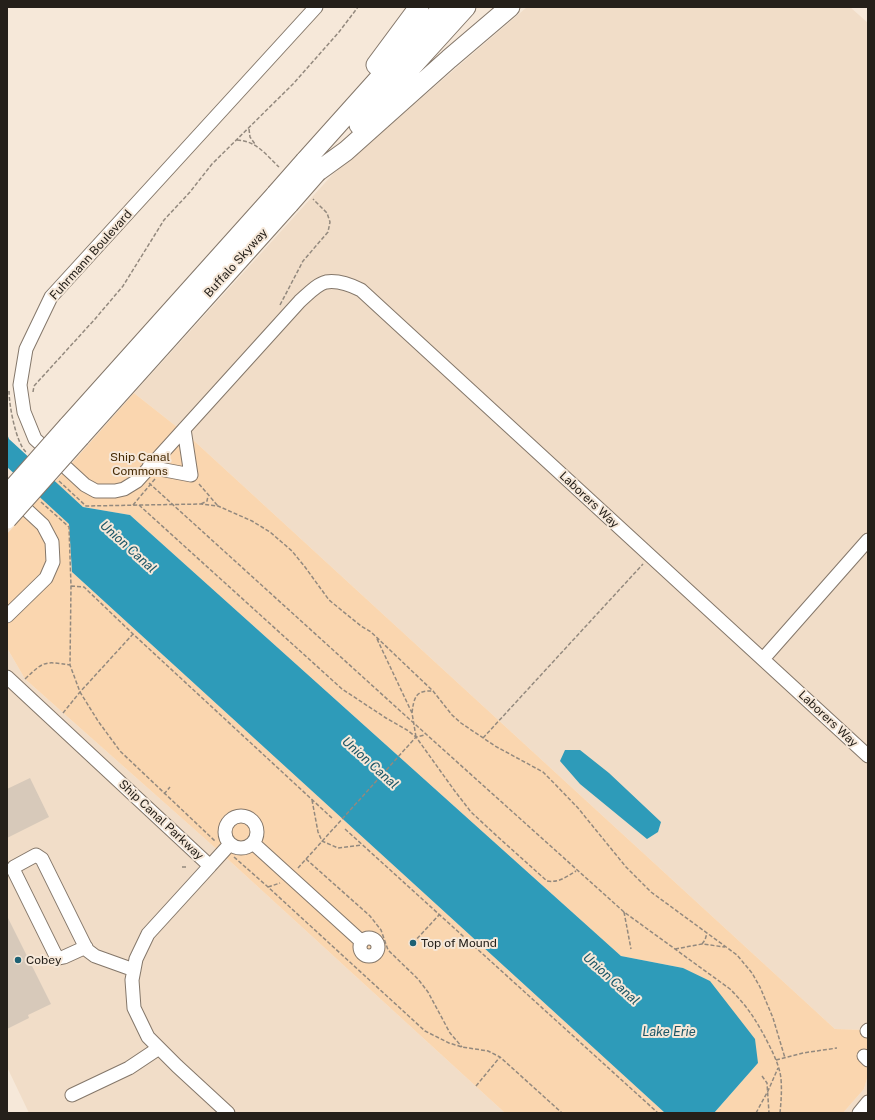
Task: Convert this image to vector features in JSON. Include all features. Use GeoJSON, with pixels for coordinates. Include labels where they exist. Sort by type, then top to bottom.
{"type":"FeatureCollection","features":[{"type":"Feature","properties":{"kind":"highway"},"geometry":{"type":"LineString","coordinates":[[311,166],[342,107],[380,61],[419,7]]}},
{"type":"Feature","properties":{"kind":"highway","name":"Buffalo Skyway"},"geometry":{"type":"LineString","coordinates":[[9,495],[74,431],[282,199],[443,7]]}},
{"type":"Feature","properties":{"kind":"highway","name":"Buffalo Skyway"},"geometry":{"type":"LineString","coordinates":[[311,166],[466,7]]}},
{"type":"Feature","properties":{"kind":"highway"},"geometry":{"type":"LineString","coordinates":[[311,166],[346,151],[510,7]]}},
{"type":"Feature","properties":{"kind":"highway","name":"Buffalo Skyway"},"geometry":{"type":"LineString","coordinates":[[7,519],[74,431]]}},
{"type":"Feature","properties":{"kind":"street","name":"Fuhrmann Boulevard"},"geometry":{"type":"LineString","coordinates":[[300,301],[137,481],[124,489],[115,491],[96,491],[85,485],[35,439],[24,412],[20,385],[26,349],[51,297],[316,7]]}},
{"type":"Feature","properties":{"kind":"street","name":"Laborers Way"},"geometry":{"type":"LineString","coordinates":[[300,301],[313,290],[326,282],[352,285],[361,290],[868,756]]}},
{"type":"Feature","properties":{"kind":"street"},"geometry":{"type":"LineString","coordinates":[[149,467],[191,475],[184,429]]}},
{"type":"Feature","properties":{"kind":"street"},"geometry":{"type":"LineString","coordinates":[[7,616],[46,578],[53,562],[52,542],[43,525],[9,495]]}},
{"type":"Feature","properties":{"kind":"street"},"geometry":{"type":"LineString","coordinates":[[763,659],[868,540]]}},
{"type":"Feature","properties":{"kind":"street","name":"Ship Canal Parkway"},"geometry":{"type":"LineString","coordinates":[[7,677],[210,866],[148,934],[136,959],[132,980],[134,1008],[148,1037],[228,1113]]}},
{"type":"Feature","properties":{"kind":"street"},"geometry":{"type":"LineString","coordinates":[[238,816],[248,817],[252,820],[257,829],[256,839],[253,843],[249,846],[239,848],[230,844],[225,836],[226,819],[238,816]]}},
{"type":"Feature","properties":{"kind":"street"},"geometry":{"type":"LineString","coordinates":[[253,843],[362,942]]}},
{"type":"Feature","properties":{"kind":"street"},"geometry":{"type":"LineString","coordinates":[[210,866],[230,844]]}},
{"type":"Feature","properties":{"kind":"street"},"geometry":{"type":"LineString","coordinates":[[86,947],[64,957],[59,958],[55,954],[13,869],[14,866],[36,855],[42,859],[86,947],[95,956],[134,970]]}},
{"type":"Feature","properties":{"kind":"street"},"geometry":{"type":"LineString","coordinates":[[72,1095],[129,1068],[159,1048]]}},
{"type":"Feature","properties":{"kind":"street"},"geometry":{"type":"LineString","coordinates":[[859,1113],[868,1102]]}},
{"type":"Feature","properties":{"kind":"path"},"geometry":{"type":"LineString","coordinates":[[33,393],[34,386],[95,320],[123,286],[164,220],[190,192],[212,164],[294,84],[339,32],[358,7]]}},
{"type":"Feature","properties":{"kind":"path"},"geometry":{"type":"LineString","coordinates":[[249,129],[250,137],[255,144],[283,170]]}},
{"type":"Feature","properties":{"kind":"path"},"geometry":{"type":"LineString","coordinates":[[237,140],[246,140],[255,144]]}},
{"type":"Feature","properties":{"kind":"path"},"geometry":{"type":"LineString","coordinates":[[278,310],[303,261],[328,232],[330,222],[327,213],[310,197]]}},
{"type":"Feature","properties":{"kind":"path"},"geometry":{"type":"LineString","coordinates":[[195,479],[218,506]]}},
{"type":"Feature","properties":{"kind":"path"},"geometry":{"type":"LineString","coordinates":[[151,484],[576,871],[624,912],[730,989],[741,1000],[758,1023],[776,1060],[781,1078],[782,1100],[780,1113]]}},
{"type":"Feature","properties":{"kind":"path"},"geometry":{"type":"LineString","coordinates":[[201,504],[207,501],[208,496]]}},
{"type":"Feature","properties":{"kind":"path"},"geometry":{"type":"LineString","coordinates":[[576,871],[561,880],[554,882],[547,880],[472,812],[454,790],[416,737],[342,689],[139,505],[201,504],[218,506],[252,521],[270,532],[292,551],[329,600],[343,613],[376,636],[433,691],[452,715],[483,738],[543,772],[578,808],[626,867],[651,892],[737,955],[752,973],[760,987],[773,1018],[785,1058]]}},
{"type":"Feature","properties":{"kind":"path"},"geometry":{"type":"LineString","coordinates":[[483,738],[643,564]]}},
{"type":"Feature","properties":{"kind":"path"},"geometry":{"type":"LineString","coordinates":[[71,586],[84,586],[133,634],[334,819]]}},
{"type":"Feature","properties":{"kind":"path"},"geometry":{"type":"LineString","coordinates":[[63,713],[80,692],[133,634]]}},
{"type":"Feature","properties":{"kind":"path"},"geometry":{"type":"LineString","coordinates":[[376,636],[392,667],[398,685],[412,713],[416,737]]}},
{"type":"Feature","properties":{"kind":"path"},"geometry":{"type":"LineString","coordinates":[[25,679],[39,666],[50,662],[70,665]]}},
{"type":"Feature","properties":{"kind":"path"},"geometry":{"type":"LineString","coordinates":[[412,713],[414,698],[417,694],[425,690],[433,691]]}},
{"type":"Feature","properties":{"kind":"path"},"geometry":{"type":"LineString","coordinates":[[268,886],[277,885],[290,876],[403,750],[416,737],[426,735]]}},
{"type":"Feature","properties":{"kind":"path"},"geometry":{"type":"LineString","coordinates":[[164,794],[170,787]]}},
{"type":"Feature","properties":{"kind":"path"},"geometry":{"type":"LineString","coordinates":[[312,800],[318,832],[322,840],[338,848],[362,845]]}},
{"type":"Feature","properties":{"kind":"path"},"geometry":{"type":"LineString","coordinates":[[345,829],[658,1113]]}},
{"type":"Feature","properties":{"kind":"path"},"geometry":{"type":"LineString","coordinates":[[306,859],[370,916],[381,930],[388,950],[418,979],[428,992],[450,1033],[462,1047]]}},
{"type":"Feature","properties":{"kind":"path"},"geometry":{"type":"LineString","coordinates":[[182,867],[186,866]]}},
{"type":"Feature","properties":{"kind":"path"},"geometry":{"type":"LineString","coordinates":[[624,912],[631,949]]}},
{"type":"Feature","properties":{"kind":"path"},"geometry":{"type":"LineString","coordinates":[[413,943],[439,915]]}},
{"type":"Feature","properties":{"kind":"path"},"geometry":{"type":"LineString","coordinates":[[702,944],[707,933]]}},
{"type":"Feature","properties":{"kind":"path"},"geometry":{"type":"LineString","coordinates":[[676,949],[702,944],[726,948]]}},
{"type":"Feature","properties":{"kind":"path"},"geometry":{"type":"LineString","coordinates":[[776,1060],[803,1053],[837,1048]]}},
{"type":"Feature","properties":{"kind":"path"},"geometry":{"type":"LineString","coordinates":[[476,1086],[500,1057]]}},
{"type":"Feature","properties":{"kind":"path"},"geometry":{"type":"LineString","coordinates":[[756,1113],[778,1068]]}},
{"type":"Feature","properties":{"kind":"path"},"geometry":{"type":"LineString","coordinates":[[762,1076],[767,1083],[769,1113]]}},
{"type":"Feature","properties":{"kind":"shaded area"},"geometry":{"type":"Polygon","coordinates":[[[527,7],[850,7],[868,23],[868,1030],[835,1029],[191,438],[134,393],[333,174],[527,7]]]}},
{"type":"Feature","properties":{"kind":"shaded area"},"geometry":{"type":"Polygon","coordinates":[[[7,648],[25,679],[221,853],[505,1113],[29,1113],[7,1067],[7,648]]]}},
{"type":"Feature","properties":{"kind":"shaded area"},"geometry":{"type":"Polygon","coordinates":[[[868,1075],[868,1113],[843,1113],[864,1089],[868,1075]]]}},
{"type":"Feature","properties":{"kind":"green space","name":"Ship Canal Commons"},"geometry":{"type":"Polygon","coordinates":[[[134,393],[191,438],[835,1029],[868,1030],[868,1075],[864,1089],[843,1113],[714,1113],[758,1063],[683,968],[621,956],[130,515],[83,507],[55,482],[134,393]]]}},
{"type":"Feature","properties":{"kind":"green space"},"geometry":{"type":"Polygon","coordinates":[[[40,497],[69,524],[72,572],[665,1113],[505,1113],[221,853],[25,679],[7,648],[7,534],[40,497]]]}},
{"type":"Feature","properties":{"kind":"water","name":"Lake Erie"},"geometry":{"type":"Polygon","coordinates":[[[7,434],[9,439],[83,507],[130,515],[621,956],[683,968],[710,981],[755,1039],[758,1063],[714,1113],[665,1113],[72,572],[69,524],[7,467],[7,434]]]}},
{"type":"Feature","properties":{"kind":"water"},"geometry":{"type":"Polygon","coordinates":[[[565,750],[580,750],[609,773],[661,822],[658,832],[647,839],[580,784],[560,761],[565,750]]]}},
{"type":"Feature","properties":{"kind":"building"},"geometry":{"type":"Polygon","coordinates":[[[30,778],[49,817],[7,838],[7,789],[30,778]]]}},
{"type":"Feature","properties":{"kind":"building","name":"Cobey"},"geometry":{"type":"Polygon","coordinates":[[[7,916],[51,1004],[28,1015],[29,1018],[7,1029],[7,916]]]}},
{"type":"Feature","properties":{"kind":"place","name":"Top of Mound"},"geometry":{"type":"Point","coordinates":[413,943]}},
{"type":"Feature","properties":{"kind":"place","name":"Cobey"},"geometry":{"type":"Point","coordinates":[18,960]}},
{"type":"Feature","properties":{"kind":"water label","name":"Union Canal"},"geometry":{"type":"Point","coordinates":[128,547]}},
{"type":"Feature","properties":{"kind":"water label","name":"Union Canal"},"geometry":{"type":"Point","coordinates":[370,763]}},
{"type":"Feature","properties":{"kind":"water label","name":"Union Canal"},"geometry":{"type":"Point","coordinates":[611,979]}}]}
